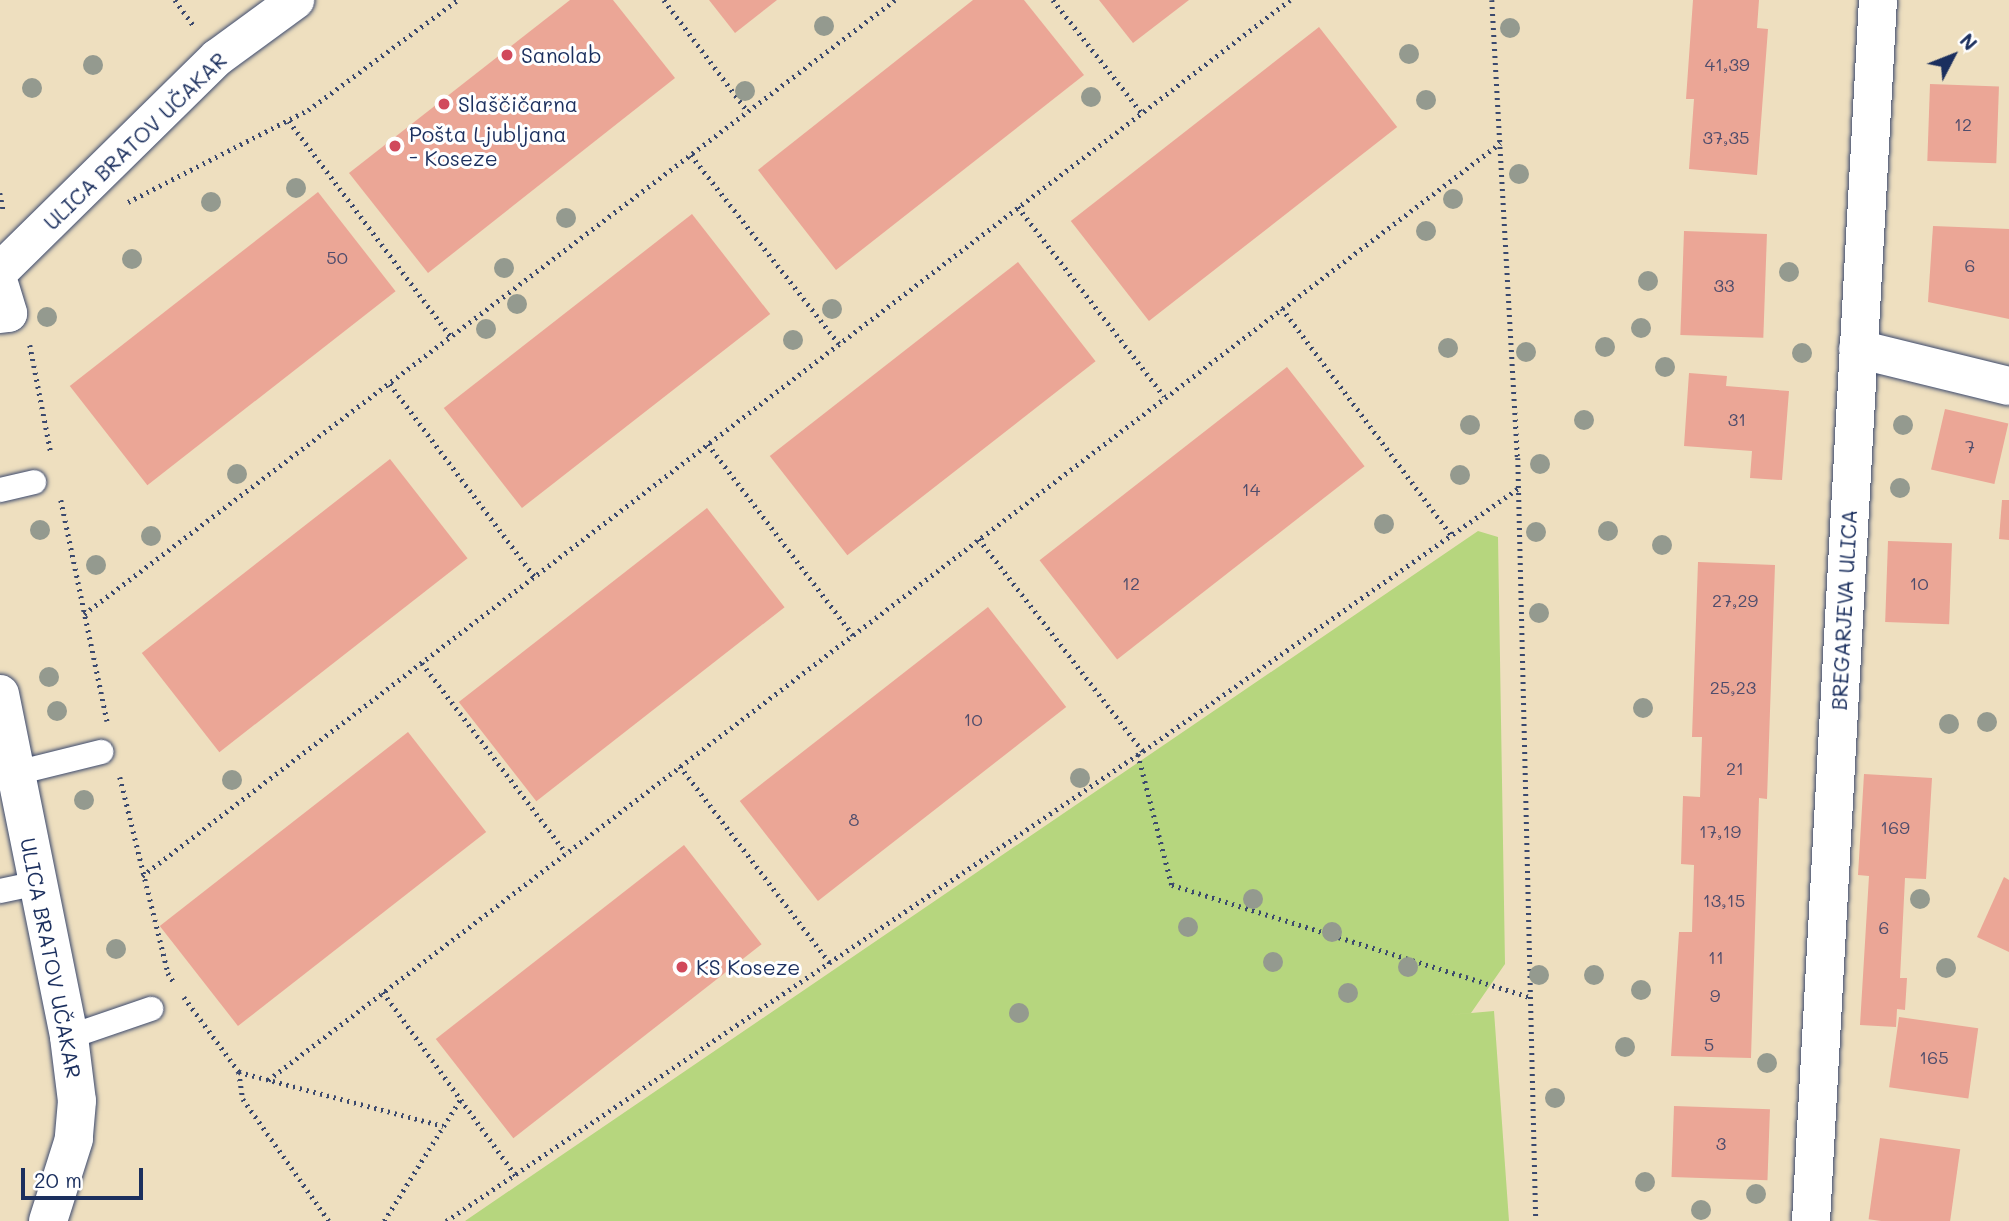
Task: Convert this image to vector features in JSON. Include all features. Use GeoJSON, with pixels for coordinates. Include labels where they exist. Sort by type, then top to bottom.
{"type":"FeatureCollection","features":[{"type":"Feature","properties":{"kind":"street","name":"ULICA BRATOV UČAKAR"},"geometry":{"type":"LineString","coordinates":[[4,272],[217,57],[295,0]]}},
{"type":"Feature","properties":{"kind":"street","name":"BREGARJEVA ULICA"},"geometry":{"type":"LineString","coordinates":[[1811,1221],[1878,0]]}},
{"type":"Feature","properties":{"kind":"street"},"geometry":{"type":"LineString","coordinates":[[0,314],[8,313],[4,272]]}},
{"type":"Feature","properties":{"kind":"street"},"geometry":{"type":"LineString","coordinates":[[1858,349],[2009,386]]}},
{"type":"Feature","properties":{"kind":"street","name":"ULICA BRATOV UČAKAR"},"geometry":{"type":"LineString","coordinates":[[0,694],[69,1037],[77,1101],[74,1139],[48,1221]]}},
{"type":"Feature","properties":{"kind":"lane"},"geometry":{"type":"LineString","coordinates":[[0,489],[34,482]]}},
{"type":"Feature","properties":{"kind":"lane"},"geometry":{"type":"LineString","coordinates":[[16,773],[109,760]]}},
{"type":"Feature","properties":{"kind":"lane"},"geometry":{"type":"LineString","coordinates":[[0,891],[38,883]]}},
{"type":"Feature","properties":{"kind":"lane"},"geometry":{"type":"LineString","coordinates":[[69,1037],[151,1009]]}},
{"type":"Feature","properties":{"kind":"path"},"geometry":{"type":"LineString","coordinates":[[121,206],[289,121],[458,0]]}},
{"type":"Feature","properties":{"kind":"path"},"geometry":{"type":"LineString","coordinates":[[664,0],[748,112]]}},
{"type":"Feature","properties":{"kind":"path"},"geometry":{"type":"LineString","coordinates":[[83,614],[452,338],[895,0]]}},
{"type":"Feature","properties":{"kind":"path"},"geometry":{"type":"LineString","coordinates":[[1053,0],[1142,113]]}},
{"type":"Feature","properties":{"kind":"path"},"geometry":{"type":"LineString","coordinates":[[142,876],[1290,0]]}},
{"type":"Feature","properties":{"kind":"path"},"geometry":{"type":"LineString","coordinates":[[1492,0],[1519,488],[1536,1221]]}},
{"type":"Feature","properties":{"kind":"path"},"geometry":{"type":"LineString","coordinates":[[289,121],[452,338]]}},
{"type":"Feature","properties":{"kind":"path"},"geometry":{"type":"LineString","coordinates":[[268,1080],[1500,143]]}},
{"type":"Feature","properties":{"kind":"path"},"geometry":{"type":"LineString","coordinates":[[691,155],[839,344]]}},
{"type":"Feature","properties":{"kind":"path"},"geometry":{"type":"LineString","coordinates":[[0,193],[4,272]]}},
{"type":"Feature","properties":{"kind":"path"},"geometry":{"type":"LineString","coordinates":[[1018,207],[1164,396]]}},
{"type":"Feature","properties":{"kind":"path"},"geometry":{"type":"LineString","coordinates":[[1282,307],[1452,536]]}},
{"type":"Feature","properties":{"kind":"path"},"geometry":{"type":"LineString","coordinates":[[29,342],[54,465]]}},
{"type":"Feature","properties":{"kind":"path"},"geometry":{"type":"LineString","coordinates":[[390,384],[535,577]]}},
{"type":"Feature","properties":{"kind":"path"},"geometry":{"type":"LineString","coordinates":[[708,444],[853,635]]}},
{"type":"Feature","properties":{"kind":"path"},"geometry":{"type":"LineString","coordinates":[[446,1221],[517,1177],[1141,753],[1519,488]]}},
{"type":"Feature","properties":{"kind":"path"},"geometry":{"type":"LineString","coordinates":[[59,492],[108,726]]}},
{"type":"Feature","properties":{"kind":"path"},"geometry":{"type":"LineString","coordinates":[[979,539],[1141,753],[1172,884],[1532,998]]}},
{"type":"Feature","properties":{"kind":"path"},"geometry":{"type":"LineString","coordinates":[[422,663],[566,853]]}},
{"type":"Feature","properties":{"kind":"path"},"geometry":{"type":"LineString","coordinates":[[109,760],[168,973],[239,1072],[243,1099],[329,1221]]}},
{"type":"Feature","properties":{"kind":"path"},"geometry":{"type":"LineString","coordinates":[[680,766],[830,963]]}},
{"type":"Feature","properties":{"kind":"path"},"geometry":{"type":"LineString","coordinates":[[383,992],[517,1177]]}},
{"type":"Feature","properties":{"kind":"path"},"geometry":{"type":"LineString","coordinates":[[239,1072],[443,1126]]}},
{"type":"Feature","properties":{"kind":"path"},"geometry":{"type":"LineString","coordinates":[[384,1221],[460,1100]]}},
{"type":"Feature","properties":{"kind":"green space"},"geometry":{"type":"Polygon","coordinates":[[[1478,531],[1498,537],[1505,964],[1471,1013],[1381,1021],[1494,1011],[1509,1221],[465,1221],[1478,531]]]}},
{"type":"Feature","properties":{"kind":"building"},"geometry":{"type":"Polygon","coordinates":[[[570,0],[613,0],[675,78],[428,273],[349,173],[570,0]]]}},
{"type":"Feature","properties":{"kind":"building"},"geometry":{"type":"Polygon","coordinates":[[[709,0],[777,0],[735,33],[709,0]]]}},
{"type":"Feature","properties":{"kind":"building"},"geometry":{"type":"Polygon","coordinates":[[[973,0],[1024,0],[1084,75],[836,270],[758,170],[973,0]]]}},
{"type":"Feature","properties":{"kind":"building"},"geometry":{"type":"Polygon","coordinates":[[[1099,0],[1189,0],[1133,43],[1099,0]]]}},
{"type":"Feature","properties":{"kind":"building"},"geometry":{"type":"Polygon","coordinates":[[[1693,0],[1759,0],[1757,28],[1768,29],[1757,175],[1689,169],[1694,99],[1686,99],[1693,0]]]}},
{"type":"Feature","properties":{"kind":"building"},"geometry":{"type":"Polygon","coordinates":[[[1319,27],[1397,127],[1149,321],[1071,221],[1319,27]]]}},
{"type":"Feature","properties":{"kind":"building"},"geometry":{"type":"Polygon","coordinates":[[[1930,84],[1999,86],[1996,163],[1927,161],[1930,84]]]}},
{"type":"Feature","properties":{"kind":"building"},"geometry":{"type":"Polygon","coordinates":[[[318,192],[396,291],[147,485],[70,386],[318,192]]]}},
{"type":"Feature","properties":{"kind":"building"},"geometry":{"type":"Polygon","coordinates":[[[692,214],[770,314],[522,508],[444,408],[692,214]]]}},
{"type":"Feature","properties":{"kind":"building"},"geometry":{"type":"Polygon","coordinates":[[[1933,226],[2009,229],[2009,319],[1928,302],[1933,226]]]}},
{"type":"Feature","properties":{"kind":"building"},"geometry":{"type":"Polygon","coordinates":[[[1684,231],[1767,234],[1763,338],[1680,335],[1684,231]]]}},
{"type":"Feature","properties":{"kind":"building"},"geometry":{"type":"Polygon","coordinates":[[[1018,262],[1096,361],[847,555],[770,456],[1018,262]]]}},
{"type":"Feature","properties":{"kind":"building"},"geometry":{"type":"Polygon","coordinates":[[[1287,367],[1365,466],[1117,660],[1040,560],[1287,367]]]}},
{"type":"Feature","properties":{"kind":"building"},"geometry":{"type":"Polygon","coordinates":[[[1689,373],[1727,376],[1726,386],[1789,391],[1782,480],[1750,478],[1752,451],[1684,446],[1689,373]]]}},
{"type":"Feature","properties":{"kind":"building"},"geometry":{"type":"Polygon","coordinates":[[[1945,409],[2008,424],[1994,484],[1931,469],[1945,409]]]}},
{"type":"Feature","properties":{"kind":"building"},"geometry":{"type":"Polygon","coordinates":[[[390,459],[468,558],[219,752],[142,653],[390,459]]]}},
{"type":"Feature","properties":{"kind":"building"},"geometry":{"type":"Polygon","coordinates":[[[2002,500],[2009,500],[2009,540],[1999,539],[2002,500]]]}},
{"type":"Feature","properties":{"kind":"building"},"geometry":{"type":"Polygon","coordinates":[[[707,508],[785,607],[536,801],[459,702],[707,508]]]}},
{"type":"Feature","properties":{"kind":"building"},"geometry":{"type":"Polygon","coordinates":[[[1888,541],[1952,543],[1949,624],[1885,622],[1888,541]]]}},
{"type":"Feature","properties":{"kind":"building"},"geometry":{"type":"Polygon","coordinates":[[[1698,562],[1775,565],[1767,799],[1759,798],[1751,1058],[1671,1056],[1679,932],[1692,932],[1694,865],[1681,864],[1683,796],[1700,797],[1702,737],[1692,737],[1698,562]]]}},
{"type":"Feature","properties":{"kind":"building"},"geometry":{"type":"Polygon","coordinates":[[[988,607],[1066,707],[818,901],[740,801],[988,607]]]}},
{"type":"Feature","properties":{"kind":"building"},"geometry":{"type":"Polygon","coordinates":[[[408,732],[486,832],[238,1026],[160,926],[408,732]]]}},
{"type":"Feature","properties":{"kind":"building"},"geometry":{"type":"Polygon","coordinates":[[[1864,774],[1932,778],[1926,879],[1905,878],[1900,978],[1907,978],[1905,1010],[1897,1009],[1896,1027],[1860,1025],[1869,876],[1858,875],[1864,774]]]}},
{"type":"Feature","properties":{"kind":"building"},"geometry":{"type":"Polygon","coordinates":[[[684,845],[762,944],[513,1138],[436,1039],[684,845]]]}},
{"type":"Feature","properties":{"kind":"building"},"geometry":{"type":"Polygon","coordinates":[[[2004,877],[2009,880],[2009,952],[1977,937],[2004,877]]]}},
{"type":"Feature","properties":{"kind":"building"},"geometry":{"type":"Polygon","coordinates":[[[1899,1017],[1978,1028],[1968,1098],[1889,1087],[1899,1017]]]}},
{"type":"Feature","properties":{"kind":"building"},"geometry":{"type":"Polygon","coordinates":[[[1674,1106],[1770,1109],[1767,1180],[1672,1177],[1674,1106]]]}},
{"type":"Feature","properties":{"kind":"building"},"geometry":{"type":"Polygon","coordinates":[[[1880,1138],[1960,1149],[1950,1221],[1869,1219],[1880,1138]]]}},
{"type":"Feature","properties":{"kind":"place","name":"Sanolab"},"geometry":{"type":"Point","coordinates":[507,55]}},
{"type":"Feature","properties":{"kind":"place","name":"Slaščičarna"},"geometry":{"type":"Point","coordinates":[444,104]}},
{"type":"Feature","properties":{"kind":"place","name":"Pošta Ljubljana - Koseze"},"geometry":{"type":"Point","coordinates":[395,146]}},
{"type":"Feature","properties":{"kind":"place","name":"KS Koseze"},"geometry":{"type":"Point","coordinates":[682,967]}}]}
